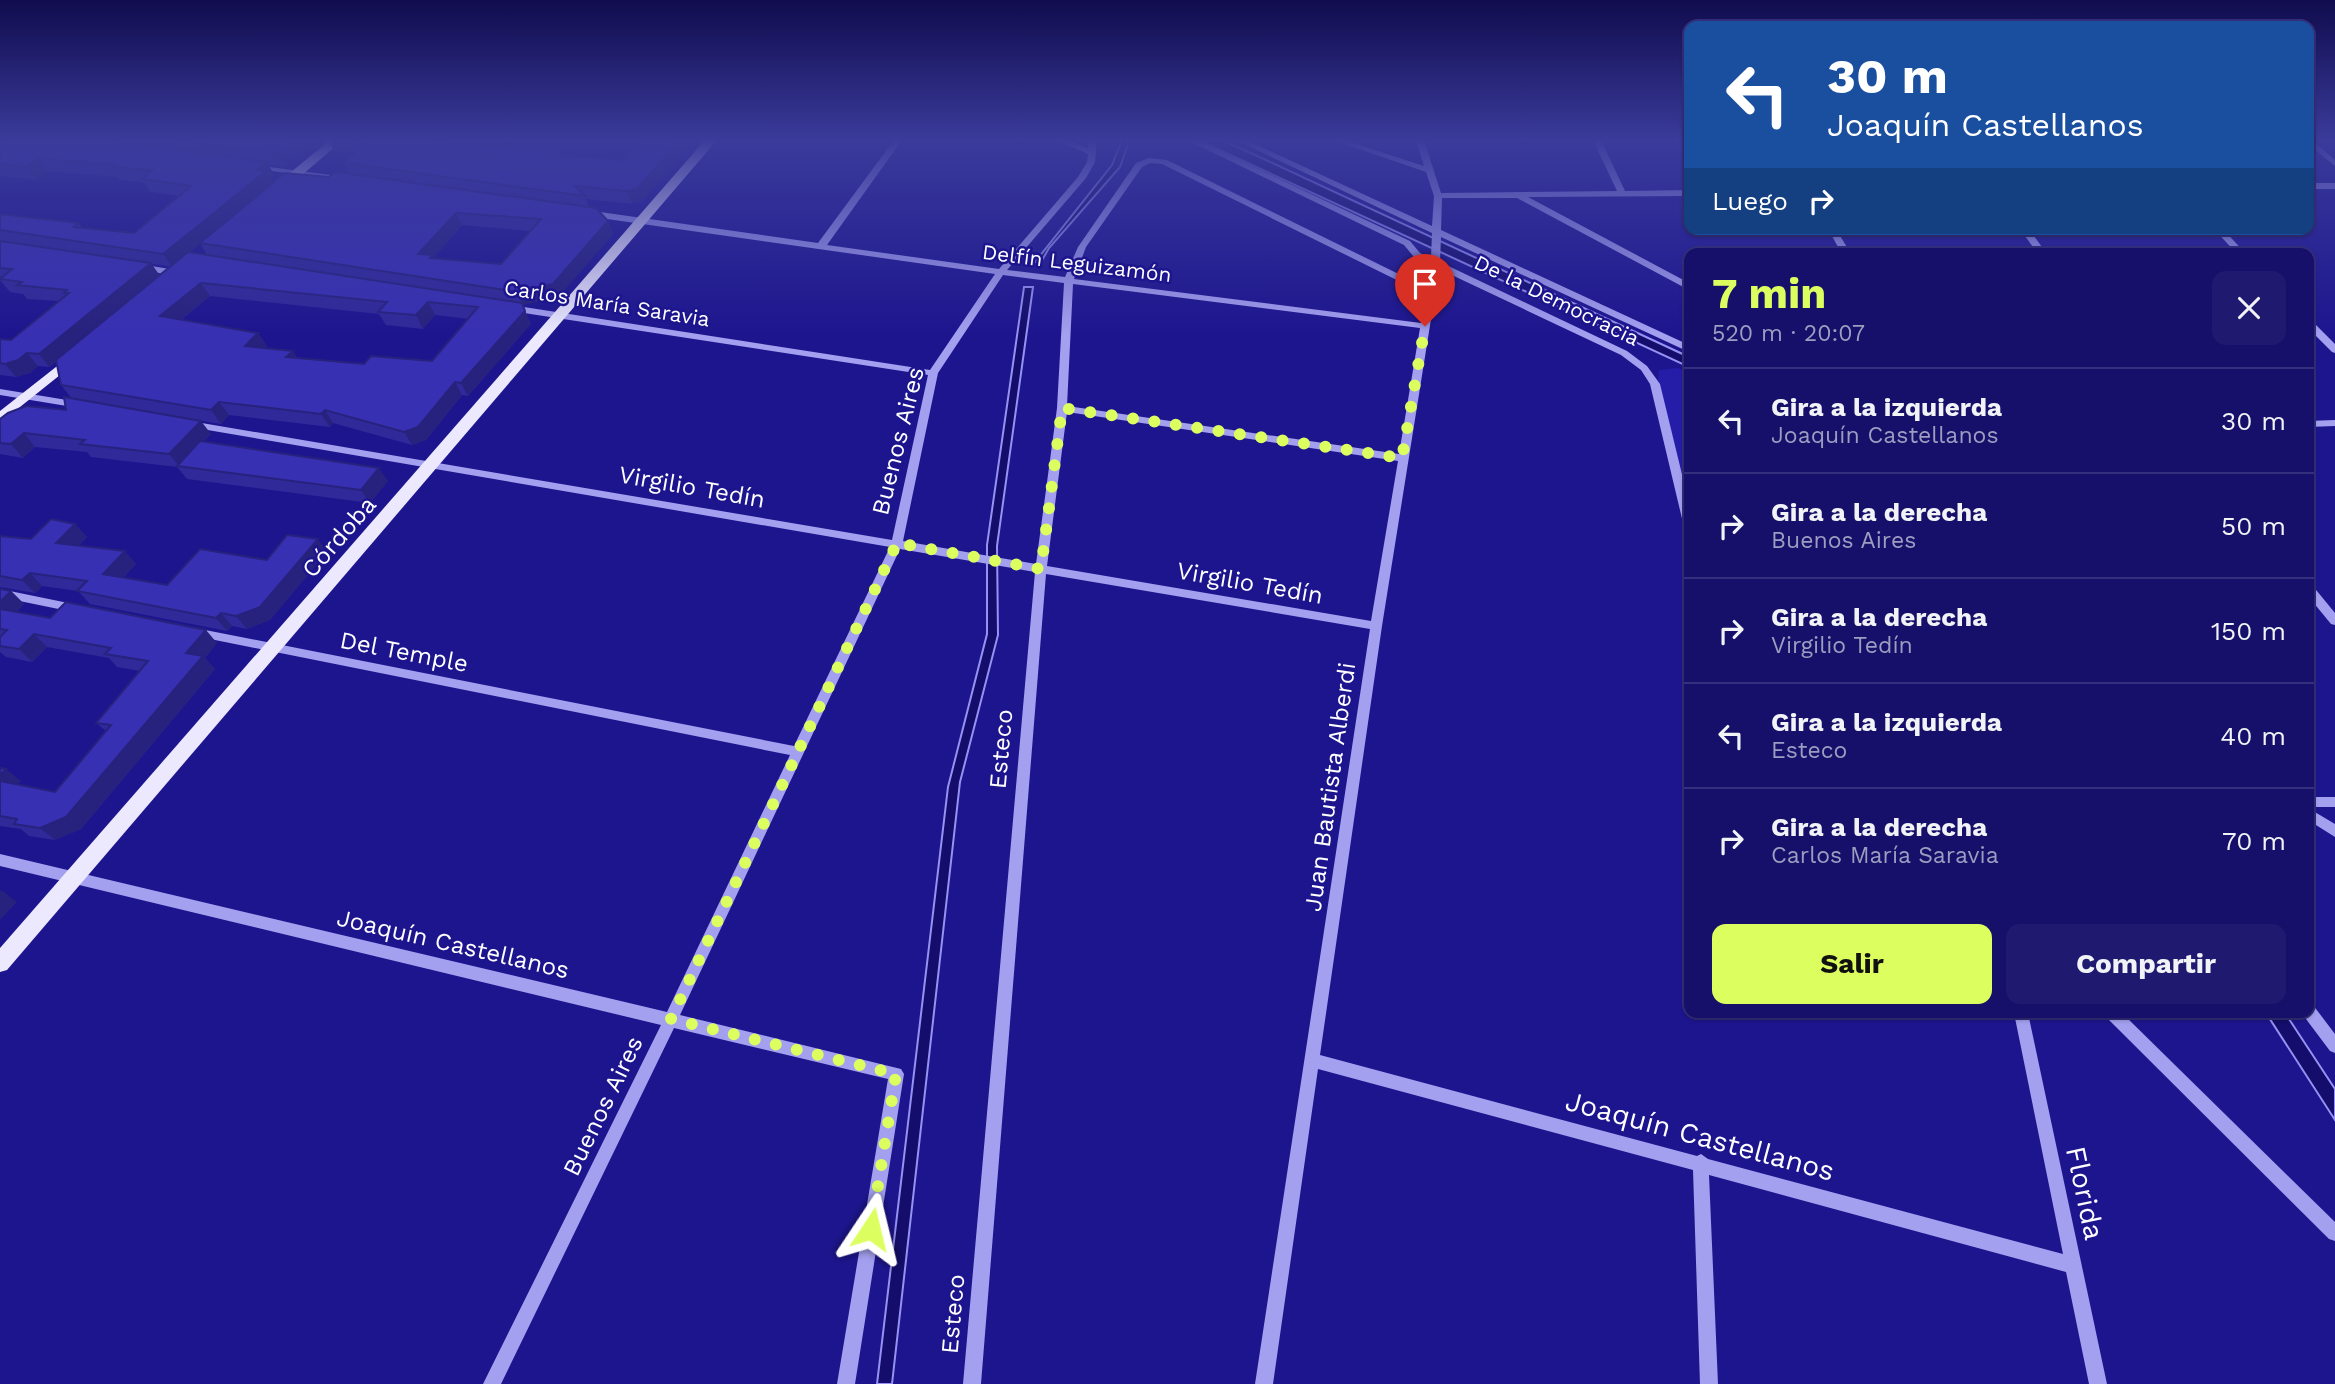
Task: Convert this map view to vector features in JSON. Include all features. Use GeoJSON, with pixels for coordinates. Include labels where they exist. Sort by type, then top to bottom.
{"type":"FeatureCollection","features":[{"type":"Feature","properties":{"kind":"main road","name":"Córdoba"},"geometry":{"type":"LineString","coordinates":[[0,963],[655,205]]}},
{"type":"Feature","properties":{"kind":"main road"},"geometry":{"type":"LineString","coordinates":[[0,418],[82,350]]}},
{"type":"Feature","properties":{"kind":"street"},"geometry":{"type":"LineString","coordinates":[[821,246],[851,205]]}},
{"type":"Feature","properties":{"kind":"street","name":"Buenos Aires"},"geometry":{"type":"LineString","coordinates":[[492,1384],[671,1019],[897,543],[933,373],[1001,272],[1059,205]]}},
{"type":"Feature","properties":{"kind":"street","name":"Esteco"},"geometry":{"type":"LineString","coordinates":[[972,1384],[1041,569],[1062,408],[1069,280],[1083,247],[1112,205]]}},
{"type":"Feature","properties":{"kind":"street"},"geometry":{"type":"LineString","coordinates":[[1250,205],[1430,293]]}},
{"type":"Feature","properties":{"kind":"street","name":"De la Democracia"},"geometry":{"type":"LineString","coordinates":[[1327,205],[1408,243],[1417,255],[1435,264],[1624,353],[1644,368],[1655,384],[1684,506]]}},
{"type":"Feature","properties":{"kind":"street","name":"De la Democracia"},"geometry":{"type":"LineString","coordinates":[[1382,205],[1684,347]]}},
{"type":"Feature","properties":{"kind":"street","name":"Juan Bautista Alberdi"},"geometry":{"type":"LineString","coordinates":[[1264,1384],[1376,626],[1435,264],[1438,205]]}},
{"type":"Feature","properties":{"kind":"street"},"geometry":{"type":"LineString","coordinates":[[1536,205],[1684,284]]}},
{"type":"Feature","properties":{"kind":"street","name":"Delfín Leguizamón"},"geometry":{"type":"LineString","coordinates":[[573,211],[1001,272],[1425,326]]}},
{"type":"Feature","properties":{"kind":"street"},"geometry":{"type":"LineString","coordinates":[[2224,235],[2236,248]]}},
{"type":"Feature","properties":{"kind":"street"},"geometry":{"type":"LineString","coordinates":[[122,265],[175,274]]}},
{"type":"Feature","properties":{"kind":"street","name":"Carlos María Saravia"},"geometry":{"type":"LineString","coordinates":[[505,307],[933,373]]}},
{"type":"Feature","properties":{"kind":"street"},"geometry":{"type":"LineString","coordinates":[[2314,328],[2335,350]]}},
{"type":"Feature","properties":{"kind":"street"},"geometry":{"type":"LineString","coordinates":[[0,392],[94,408]]}},
{"type":"Feature","properties":{"kind":"street"},"geometry":{"type":"LineString","coordinates":[[1062,408],[1402,458]]}},
{"type":"Feature","properties":{"kind":"street","name":"Virgilio Tedín"},"geometry":{"type":"LineString","coordinates":[[174,421],[1376,626]]}},
{"type":"Feature","properties":{"kind":"street"},"geometry":{"type":"LineString","coordinates":[[2314,424],[2335,423]]}},
{"type":"Feature","properties":{"kind":"street"},"geometry":{"type":"LineString","coordinates":[[0,593],[94,612]]}},
{"type":"Feature","properties":{"kind":"street"},"geometry":{"type":"LineString","coordinates":[[2314,595],[2335,621]]}},
{"type":"Feature","properties":{"kind":"street","name":"Del Temple"},"geometry":{"type":"LineString","coordinates":[[176,628],[799,752]]}},
{"type":"Feature","properties":{"kind":"street"},"geometry":{"type":"LineString","coordinates":[[2314,802],[2335,802]]}},
{"type":"Feature","properties":{"kind":"street"},"geometry":{"type":"LineString","coordinates":[[2314,817],[2335,831]]}},
{"type":"Feature","properties":{"kind":"street","name":"Joaquín Castellanos"},"geometry":{"type":"LineString","coordinates":[[0,860],[896,1074],[846,1384]]}},
{"type":"Feature","properties":{"kind":"street","name":"Florida"},"geometry":{"type":"LineString","coordinates":[[2022,1018],[2098,1384]]}},
{"type":"Feature","properties":{"kind":"street"},"geometry":{"type":"LineString","coordinates":[[2117,1018],[2335,1233]]}},
{"type":"Feature","properties":{"kind":"street"},"geometry":{"type":"LineString","coordinates":[[2314,1018],[2335,1046]]}},
{"type":"Feature","properties":{"kind":"street","name":"Joaquín Castellanos"},"geometry":{"type":"LineString","coordinates":[[1313,1060],[1701,1162],[2073,1265]]}},
{"type":"Feature","properties":{"kind":"street"},"geometry":{"type":"LineString","coordinates":[[1701,1162],[1709,1384]]}},
{"type":"Feature","properties":{"kind":"shaded area"},"geometry":{"type":"Polygon","coordinates":[[[1081,205],[1087,205],[1049,248],[1041,262],[1035,262],[1081,205]]]}},
{"type":"Feature","properties":{"kind":"shaded area"},"geometry":{"type":"Polygon","coordinates":[[[1338,205],[1362,205],[1684,355],[1684,365],[1338,205]]]}},
{"type":"Feature","properties":{"kind":"shaded area"},"geometry":{"type":"Polygon","coordinates":[[[1024,287],[1033,287],[997,546],[998,635],[960,782],[892,1384],[877,1384],[948,787],[987,634],[987,545],[1024,287]]]}},
{"type":"Feature","properties":{"kind":"shaded area"},"geometry":{"type":"Polygon","coordinates":[[[1678,368],[1684,371],[1684,481],[1658,381],[1659,370],[1678,368]]]}},
{"type":"Feature","properties":{"kind":"shaded area"},"geometry":{"type":"Polygon","coordinates":[[[2269,1018],[2288,1018],[2335,1089],[2335,1120],[2269,1018]]]}},
{"type":"Feature","properties":{"kind":"building"},"geometry":{"type":"Polygon","coordinates":[[[168,205],[224,205],[163,254],[0,230],[0,214],[79,223],[74,227],[134,233],[168,205]]]}},
{"type":"Feature","properties":{"kind":"building"},"geometry":{"type":"Polygon","coordinates":[[[247,205],[571,205],[596,208],[608,221],[553,284],[518,292],[200,243],[247,205]],[[456,213],[418,254],[433,255],[430,258],[501,264],[541,219],[456,213]]]}},
{"type":"Feature","properties":{"kind":"building"},"geometry":{"type":"Polygon","coordinates":[[[0,241],[151,263],[39,354],[27,353],[18,360],[5,364],[0,363],[0,339],[11,340],[69,293],[64,293],[67,290],[17,285],[22,282],[0,279],[12,269],[0,268],[0,241]]]}},
{"type":"Feature","properties":{"kind":"building"},"geometry":{"type":"Polygon","coordinates":[[[188,252],[522,303],[525,311],[461,383],[455,382],[418,427],[404,432],[325,410],[321,414],[219,402],[211,410],[61,385],[56,360],[188,252]],[[201,283],[160,316],[258,333],[245,346],[293,351],[286,357],[364,364],[371,356],[432,361],[478,307],[428,302],[416,315],[378,312],[387,302],[201,283]]]}},
{"type":"Feature","properties":{"kind":"building"},"geometry":{"type":"Polygon","coordinates":[[[64,397],[201,421],[169,454],[80,444],[85,440],[24,433],[11,444],[0,443],[0,419],[8,413],[26,406],[66,410],[64,397]]]}},
{"type":"Feature","properties":{"kind":"building"},"geometry":{"type":"Polygon","coordinates":[[[200,441],[379,468],[361,490],[177,466],[200,441]]]}},
{"type":"Feature","properties":{"kind":"building"},"geometry":{"type":"Polygon","coordinates":[[[51,519],[75,524],[56,543],[125,551],[103,574],[167,585],[200,549],[267,560],[287,535],[318,539],[260,607],[236,616],[221,613],[216,618],[77,591],[87,581],[30,573],[22,580],[0,576],[0,536],[31,539],[51,519]]]}},
{"type":"Feature","properties":{"kind":"building"},"geometry":{"type":"Polygon","coordinates":[[[0,589],[11,591],[0,602],[0,589]]]}},
{"type":"Feature","properties":{"kind":"building"},"geometry":{"type":"Polygon","coordinates":[[[66,602],[206,630],[186,653],[203,656],[66,817],[40,828],[14,824],[17,819],[0,816],[0,781],[55,792],[111,725],[96,723],[148,661],[105,654],[111,648],[34,634],[19,649],[0,646],[0,637],[7,630],[0,629],[0,609],[50,618],[66,602]]]}},
{"type":"Feature","properties":{"kind":"route"},"geometry":{"type":"LineString","coordinates":[[871,1229],[896,1074],[671,1019],[897,543],[1041,569],[1062,408],[1402,458],[1425,326]]}}]}
